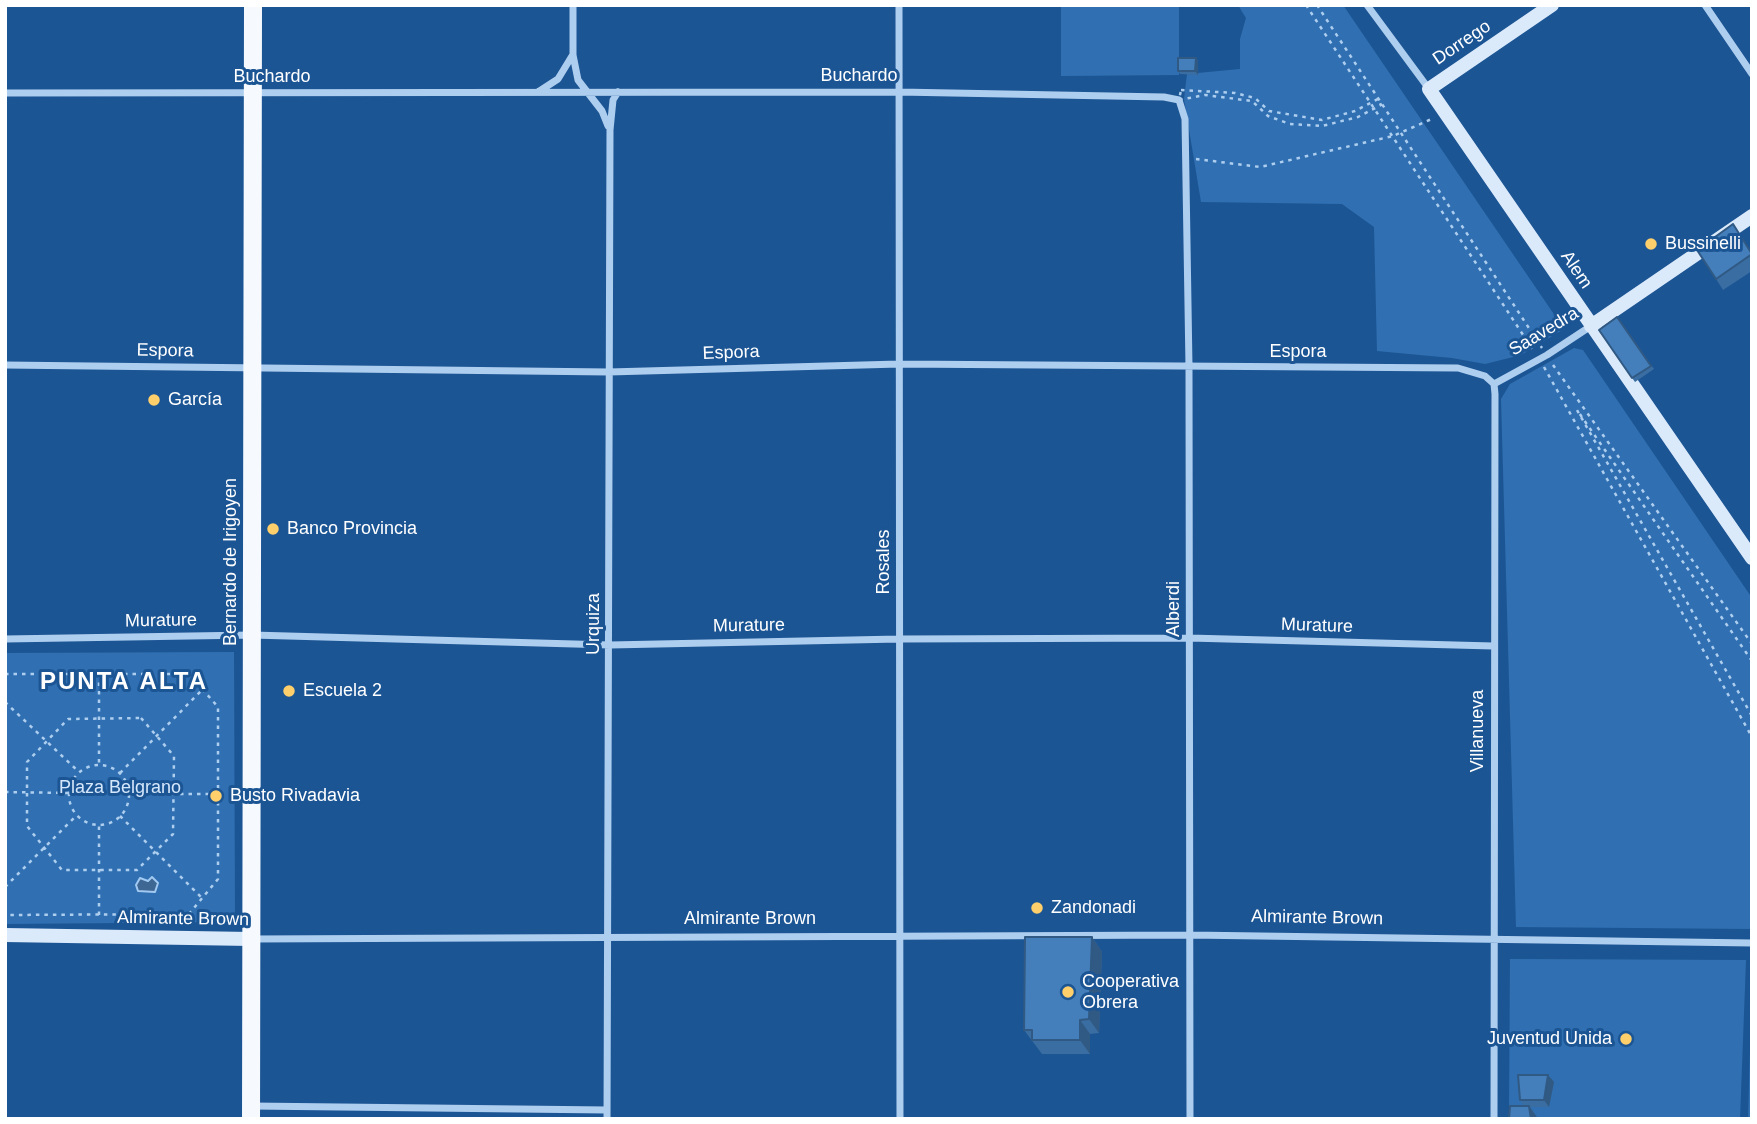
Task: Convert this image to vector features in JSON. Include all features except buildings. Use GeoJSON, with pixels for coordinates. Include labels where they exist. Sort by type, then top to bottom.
{"type":"FeatureCollection","features":[{"type":"Feature","properties":{"kind":"main road","name":"Bernardo de Irigoyen"},"geometry":{"type":"LineString","coordinates":[[251,1112],[253,5]]}},
{"type":"Feature","properties":{"kind":"main road","name":"Dorrego"},"geometry":{"type":"LineString","coordinates":[[1429,89],[1552,5]]}},
{"type":"Feature","properties":{"kind":"main road","name":"Alem"},"geometry":{"type":"LineString","coordinates":[[1429,89],[1752,558]]}},
{"type":"Feature","properties":{"kind":"main road","name":"Saavedra"},"geometry":{"type":"LineString","coordinates":[[1591,326],[1752,216]]}},
{"type":"Feature","properties":{"kind":"main road","name":"Almirante Brown"},"geometry":{"type":"LineString","coordinates":[[5,936],[251,939]]}},
{"type":"Feature","properties":{"kind":"street"},"geometry":{"type":"LineString","coordinates":[[573,5],[573,55],[578,80],[602,111],[610,130]]}},
{"type":"Feature","properties":{"kind":"street","name":"Rosales"},"geometry":{"type":"LineString","coordinates":[[899,5],[900,1119]]}},
{"type":"Feature","properties":{"kind":"street","name":"Alem"},"geometry":{"type":"LineString","coordinates":[[1367,5],[1429,89]]}},
{"type":"Feature","properties":{"kind":"street"},"geometry":{"type":"LineString","coordinates":[[1705,5],[1752,74]]}},
{"type":"Feature","properties":{"kind":"street"},"geometry":{"type":"LineString","coordinates":[[538,93],[565,72],[573,55]]}},
{"type":"Feature","properties":{"kind":"street","name":"Urquiza"},"geometry":{"type":"LineString","coordinates":[[607,1114],[610,130],[613,100],[618,92]]}},
{"type":"Feature","properties":{"kind":"street","name":"Buchardo"},"geometry":{"type":"LineString","coordinates":[[5,93],[899,92],[1160,96],[1179,100]]}},
{"type":"Feature","properties":{"kind":"street","name":"Alberdi"},"geometry":{"type":"LineString","coordinates":[[1179,100],[1185,119],[1189,367],[1190,1119]]}},
{"type":"Feature","properties":{"kind":"street","name":"Saavedra"},"geometry":{"type":"LineString","coordinates":[[1494,384],[1547,355],[1591,326]]}},
{"type":"Feature","properties":{"kind":"street","name":"Espora"},"geometry":{"type":"LineString","coordinates":[[5,365],[609,372],[899,364],[1458,368],[1478,373],[1494,384]]}},
{"type":"Feature","properties":{"kind":"street","name":"Villanueva"},"geometry":{"type":"LineString","coordinates":[[1494,384],[1494,1119]]}},
{"type":"Feature","properties":{"kind":"street","name":"Murature"},"geometry":{"type":"LineString","coordinates":[[5,639],[252,635],[610,645],[899,639],[1189,638],[1493,646]]}},
{"type":"Feature","properties":{"kind":"street","name":"Almirante Brown"},"geometry":{"type":"LineString","coordinates":[[251,939],[1189,935],[1752,943]]}},
{"type":"Feature","properties":{"kind":"street"},"geometry":{"type":"LineString","coordinates":[[251,1112],[607,1114]]}},
{"type":"Feature","properties":{"kind":"path"},"geometry":{"type":"LineString","coordinates":[[1317,5],[1547,355],[1752,644]]}},
{"type":"Feature","properties":{"kind":"path"},"geometry":{"type":"LineString","coordinates":[[1181,90],[1235,93],[1255,98],[1269,111],[1322,120],[1355,111],[1378,99],[1381,105],[1358,117],[1322,126],[1290,124],[1268,116],[1252,102],[1235,98],[1205,95],[1179,100],[1181,90]]}},
{"type":"Feature","properties":{"kind":"path"},"geometry":{"type":"LineString","coordinates":[[1186,159],[1213,159],[1259,167],[1401,133],[1446,113]]}},
{"type":"Feature","properties":{"kind":"path"},"geometry":{"type":"LineString","coordinates":[[1752,662],[1577,410],[1752,716]]}},
{"type":"Feature","properties":{"kind":"path"},"geometry":{"type":"LineString","coordinates":[[5,674],[189,674],[218,707],[218,879],[189,914],[5,915]]}},
{"type":"Feature","properties":{"kind":"path"},"geometry":{"type":"LineString","coordinates":[[99,674],[99,764]]}},
{"type":"Feature","properties":{"kind":"path"},"geometry":{"type":"LineString","coordinates":[[120,774],[202,690]]}},
{"type":"Feature","properties":{"kind":"path"},"geometry":{"type":"LineString","coordinates":[[5,702],[79,772]]}},
{"type":"Feature","properties":{"kind":"path"},"geometry":{"type":"LineString","coordinates":[[141,718],[157,736],[174,756],[173,834],[137,870],[62,870],[27,826],[27,762],[68,719],[141,718]]}},
{"type":"Feature","properties":{"kind":"path"},"geometry":{"type":"LineString","coordinates":[[99,764],[120,774],[129,794],[127,805],[120,816],[99,824],[85,821],[77,815],[71,807],[69,793],[79,772],[99,764]]}},
{"type":"Feature","properties":{"kind":"path"},"geometry":{"type":"LineString","coordinates":[[5,792],[69,793]]}},
{"type":"Feature","properties":{"kind":"path"},"geometry":{"type":"LineString","coordinates":[[129,794],[218,794]]}},
{"type":"Feature","properties":{"kind":"path"},"geometry":{"type":"LineString","coordinates":[[5,887],[77,815]]}},
{"type":"Feature","properties":{"kind":"path"},"geometry":{"type":"LineString","coordinates":[[120,816],[202,898]]}},
{"type":"Feature","properties":{"kind":"path"},"geometry":{"type":"LineString","coordinates":[[99,824],[99,915]]}},
{"type":"Feature","properties":{"kind":"green space"},"geometry":{"type":"Polygon","coordinates":[[[1061,5],[1179,5],[1179,75],[1061,76],[1061,5]]]}},
{"type":"Feature","properties":{"kind":"green space"},"geometry":{"type":"Polygon","coordinates":[[[1238,5],[1343,5],[1564,329],[1521,355],[1485,364],[1377,351],[1374,227],[1342,204],[1201,202],[1184,99],[1187,74],[1240,69],[1240,39],[1246,18],[1238,5]]]}},
{"type":"Feature","properties":{"kind":"green space"},"geometry":{"type":"Polygon","coordinates":[[[1574,348],[1583,350],[1752,598],[1752,929],[1516,927],[1501,399],[1510,384],[1574,348]]]}},
{"type":"Feature","properties":{"kind":"green space","name":"Plaza Belgrano"},"geometry":{"type":"Polygon","coordinates":[[[234,652],[235,922],[5,924],[5,653],[234,652]]]}},
{"type":"Feature","properties":{"kind":"green space","name":"Juventud Unida"},"geometry":{"type":"Polygon","coordinates":[[[1510,959],[1746,960],[1740,1119],[1509,1119],[1510,959]]]}},
{"type":"Feature","properties":{"kind":"green space"},"geometry":{"type":"Polygon","coordinates":[[[1752,982],[1752,1119],[1748,1119],[1752,982]]]}},
{"type":"Feature","properties":{"kind":"shaded area"},"geometry":{"type":"Polygon","coordinates":[[[152,877],[158,883],[155,892],[138,891],[136,885],[140,878],[148,881],[152,877]]]}},
{"type":"Feature","properties":{"kind":"place","name":"Bussinelli"},"geometry":{"type":"Point","coordinates":[1651,244]}},
{"type":"Feature","properties":{"kind":"place","name":"García"},"geometry":{"type":"Point","coordinates":[154,400]}},
{"type":"Feature","properties":{"kind":"place","name":"Banco Provincia"},"geometry":{"type":"Point","coordinates":[273,529]}},
{"type":"Feature","properties":{"kind":"place","name":"Escuela 2"},"geometry":{"type":"Point","coordinates":[289,691]}},
{"type":"Feature","properties":{"kind":"place","name":"Busto Rivadavia"},"geometry":{"type":"Point","coordinates":[216,796]}},
{"type":"Feature","properties":{"kind":"place","name":"Zandonadi"},"geometry":{"type":"Point","coordinates":[1037,908]}},
{"type":"Feature","properties":{"kind":"place","name":"Cooperativa Obrera"},"geometry":{"type":"Point","coordinates":[1068,992]}},
{"type":"Feature","properties":{"kind":"place","name":"Juventud Unida"},"geometry":{"type":"Point","coordinates":[1626,1039]}},
{"type":"Feature","properties":{"kind":"district","name":"PUNTA ALTA"},"geometry":{"type":"Point","coordinates":[124,682]}}]}
